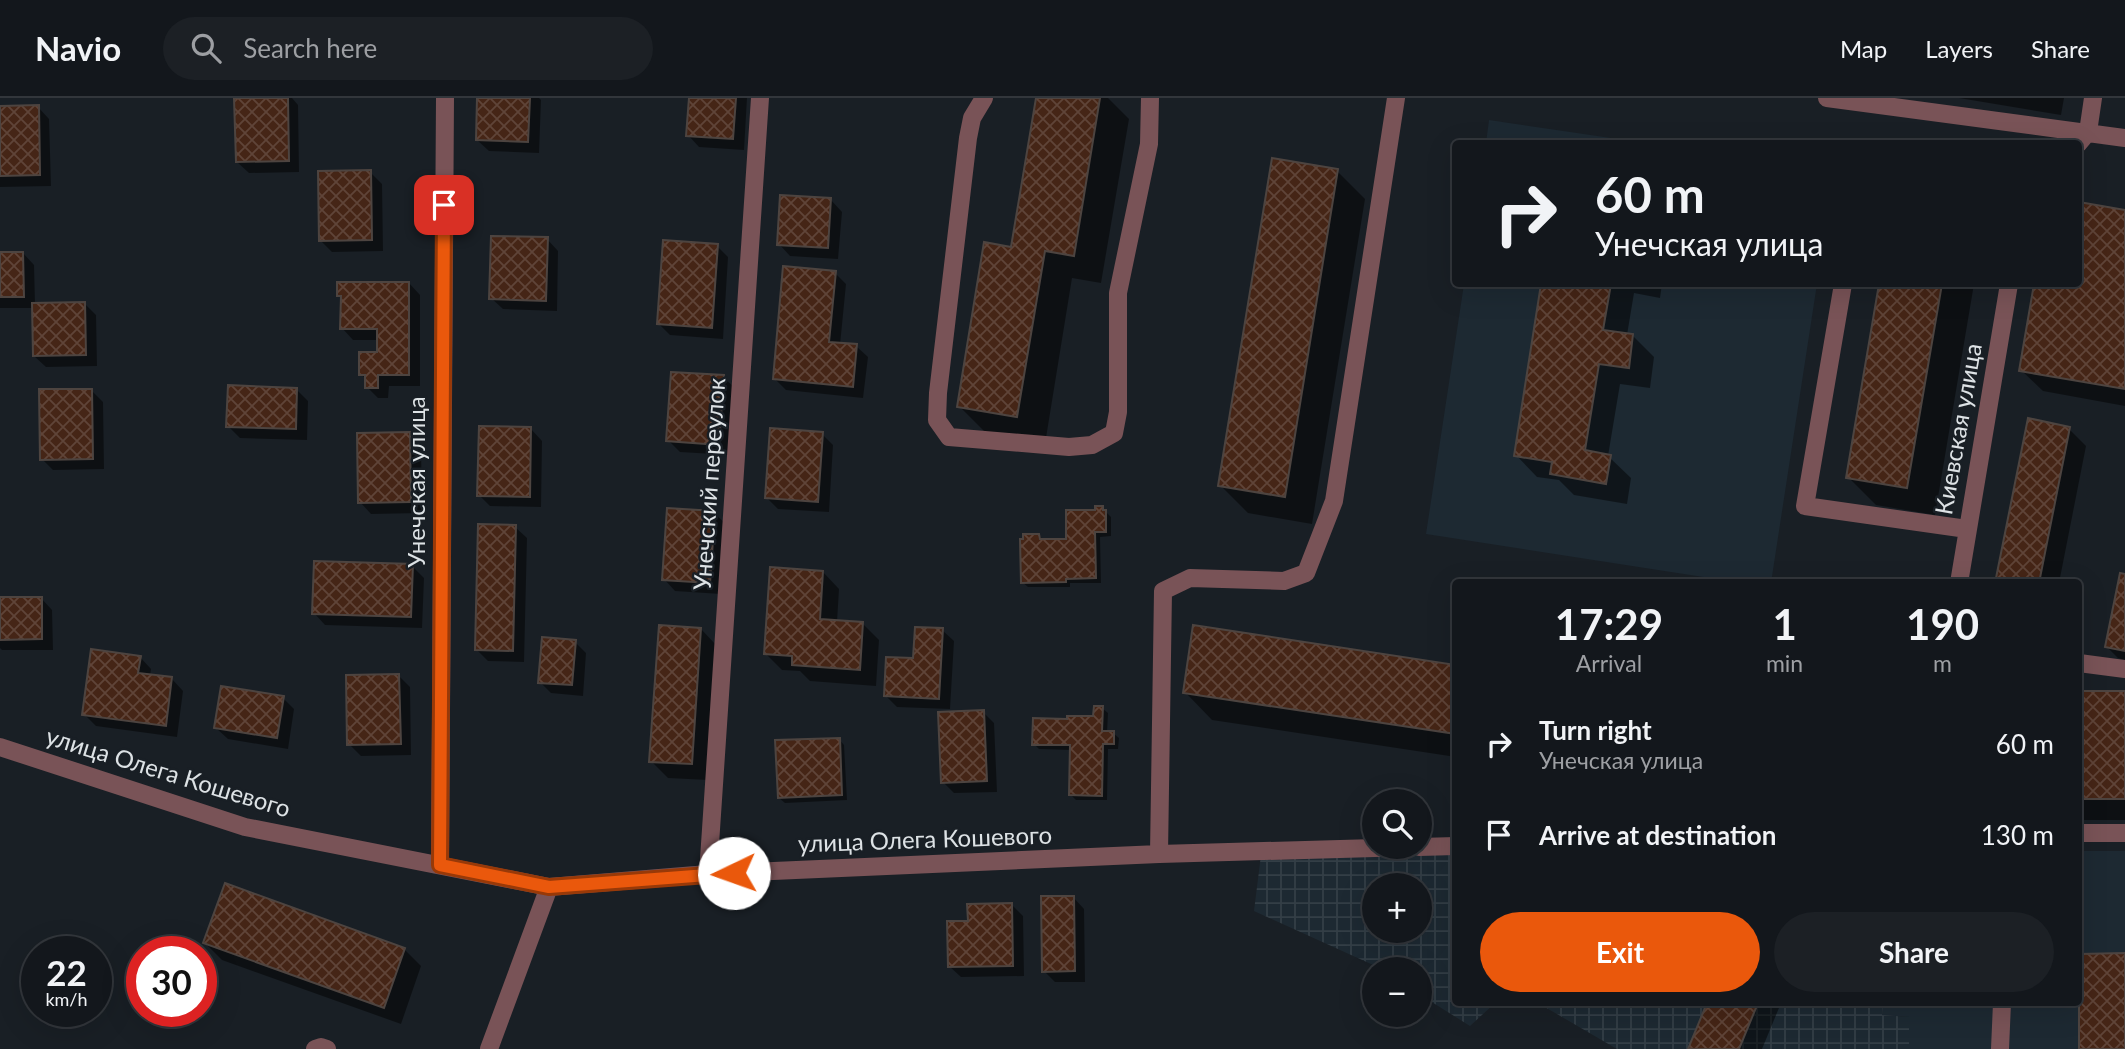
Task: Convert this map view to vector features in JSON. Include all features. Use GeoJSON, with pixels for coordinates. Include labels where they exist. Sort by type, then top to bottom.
{"type":"FeatureCollection","features":[{"type":"Feature","properties":{"kind":"street","name":"Унечская улица"},"geometry":{"type":"LineString","coordinates":[[440,865],[445,98]]}},
{"type":"Feature","properties":{"kind":"street","name":"Унечский переулок"},"geometry":{"type":"LineString","coordinates":[[708,874],[760,98]]}},
{"type":"Feature","properties":{"kind":"street"},"geometry":{"type":"LineString","coordinates":[[984,98],[972,118],[968,138],[937,420],[949,437],[1069,447],[1092,445],[1114,433],[1118,412],[1118,293],[1149,144],[1150,98]]}},
{"type":"Feature","properties":{"kind":"street"},"geometry":{"type":"LineString","coordinates":[[1159,855],[1163,591],[1190,578],[1284,581],[1306,573],[1334,501],[1396,98]]}},
{"type":"Feature","properties":{"kind":"street"},"geometry":{"type":"LineString","coordinates":[[1827,98],[2083,138],[2125,138]]}},
{"type":"Feature","properties":{"kind":"street"},"geometry":{"type":"LineString","coordinates":[[2083,138],[2093,98]]}},
{"type":"Feature","properties":{"kind":"street"},"geometry":{"type":"LineString","coordinates":[[1842,287],[1805,506],[1967,529]]}},
{"type":"Feature","properties":{"kind":"street","name":"Киевская улица"},"geometry":{"type":"LineString","coordinates":[[1960,579],[2008,287]]}},
{"type":"Feature","properties":{"kind":"street"},"geometry":{"type":"LineString","coordinates":[[2082,663],[2125,669]]}},
{"type":"Feature","properties":{"kind":"street","name":"улица Олега Кошевого"},"geometry":{"type":"LineString","coordinates":[[0,747],[246,827],[549,887],[708,874],[1362,849]]}},
{"type":"Feature","properties":{"kind":"street"},"geometry":{"type":"LineString","coordinates":[[2082,833],[2125,833]]}},
{"type":"Feature","properties":{"kind":"street"},"geometry":{"type":"LineString","coordinates":[[1432,847],[1452,846]]}},
{"type":"Feature","properties":{"kind":"street"},"geometry":{"type":"LineString","coordinates":[[489,1049],[549,887]]}},
{"type":"Feature","properties":{"kind":"street"},"geometry":{"type":"LineString","coordinates":[[2000,1049],[2002,1006]]}},
{"type":"Feature","properties":{"kind":"street"},"geometry":{"type":"LineString","coordinates":[[315,1049],[327,1049]]}},
{"type":"Feature","properties":{"kind":"shaded area"},"geometry":{"type":"Polygon","coordinates":[[[1489,120],[1625,140],[1486,140],[1489,120]]]}},
{"type":"Feature","properties":{"kind":"shaded area"},"geometry":{"type":"Polygon","coordinates":[[[1464,287],[1817,287],[1772,579],[1716,579],[1426,534],[1464,287]]]}},
{"type":"Feature","properties":{"kind":"shaded area"},"geometry":{"type":"Polygon","coordinates":[[[2082,851],[2125,851],[2125,1049],[1909,1049],[1909,1017],[1882,1015],[1883,1006],[2082,1006],[2082,851]]]}},
{"type":"Feature","properties":{"kind":"shaded area"},"geometry":{"type":"Polygon","coordinates":[[[1362,854],[1362,859],[1432,859],[1432,854],[1452,854],[1452,1006],[1492,1006],[1470,1026],[1432,1002],[1432,957],[1362,957],[1362,960],[1254,911],[1261,855],[1362,854]]]}},
{"type":"Feature","properties":{"kind":"shaded area"},"geometry":{"type":"Polygon","coordinates":[[[1543,1006],[1883,1006],[1882,1015],[1909,1017],[1909,1049],[1617,1049],[1543,1006]]]}},
{"type":"Feature","properties":{"kind":"building"},"geometry":{"type":"Polygon","coordinates":[[[234,98],[288,98],[289,161],[236,162],[234,98]]]}},
{"type":"Feature","properties":{"kind":"building"},"geometry":{"type":"Polygon","coordinates":[[[477,98],[530,98],[528,142],[476,140],[477,98]]]}},
{"type":"Feature","properties":{"kind":"building"},"geometry":{"type":"Polygon","coordinates":[[[689,98],[736,98],[733,139],[686,136],[689,98]]]}},
{"type":"Feature","properties":{"kind":"building"},"geometry":{"type":"Polygon","coordinates":[[[1036,98],[1100,98],[1074,256],[1045,251],[1017,417],[957,407],[984,242],[1011,247],[1036,98]]]}},
{"type":"Feature","properties":{"kind":"building"},"geometry":{"type":"Polygon","coordinates":[[[39,105],[40,175],[0,176],[0,106],[39,105]]]}},
{"type":"Feature","properties":{"kind":"building"},"geometry":{"type":"Polygon","coordinates":[[[1272,158],[1338,169],[1285,497],[1218,486],[1272,158]]]}},
{"type":"Feature","properties":{"kind":"building"},"geometry":{"type":"Polygon","coordinates":[[[371,170],[372,240],[319,241],[318,171],[371,170]]]}},
{"type":"Feature","properties":{"kind":"building"},"geometry":{"type":"Polygon","coordinates":[[[780,195],[831,198],[828,248],[777,245],[780,195]]]}},
{"type":"Feature","properties":{"kind":"building"},"geometry":{"type":"Polygon","coordinates":[[[2082,203],[2125,210],[2125,389],[2019,371],[2033,287],[2082,287],[2082,203]]]}},
{"type":"Feature","properties":{"kind":"building"},"geometry":{"type":"Polygon","coordinates":[[[491,236],[548,237],[546,301],[489,299],[491,236]]]}},
{"type":"Feature","properties":{"kind":"building"},"geometry":{"type":"Polygon","coordinates":[[[663,240],[718,244],[712,328],[657,324],[663,240]]]}},
{"type":"Feature","properties":{"kind":"building"},"geometry":{"type":"Polygon","coordinates":[[[0,252],[23,252],[24,297],[0,297],[0,252]]]}},
{"type":"Feature","properties":{"kind":"building"},"geometry":{"type":"Polygon","coordinates":[[[783,266],[836,271],[829,342],[857,344],[853,387],[773,379],[783,266]]]}},
{"type":"Feature","properties":{"kind":"building"},"geometry":{"type":"Polygon","coordinates":[[[337,282],[409,282],[409,375],[378,375],[378,388],[365,388],[365,375],[359,375],[359,352],[377,352],[377,329],[340,329],[341,296],[337,296],[337,282]]]}},
{"type":"Feature","properties":{"kind":"building"},"geometry":{"type":"Polygon","coordinates":[[[1541,287],[1610,287],[1603,330],[1633,334],[1629,368],[1599,364],[1585,450],[1611,455],[1606,484],[1550,474],[1552,462],[1514,456],[1541,287]]]}},
{"type":"Feature","properties":{"kind":"building"},"geometry":{"type":"Polygon","coordinates":[[[1878,287],[1941,287],[1907,488],[1846,478],[1878,287]]]}},
{"type":"Feature","properties":{"kind":"building"},"geometry":{"type":"Polygon","coordinates":[[[85,302],[86,355],[33,356],[32,303],[85,302]]]}},
{"type":"Feature","properties":{"kind":"building"},"geometry":{"type":"Polygon","coordinates":[[[671,372],[724,375],[719,445],[666,441],[671,372]]]}},
{"type":"Feature","properties":{"kind":"building"},"geometry":{"type":"Polygon","coordinates":[[[228,385],[297,388],[296,429],[226,427],[228,385]]]}},
{"type":"Feature","properties":{"kind":"building"},"geometry":{"type":"Polygon","coordinates":[[[39,389],[92,389],[93,459],[40,460],[39,389]]]}},
{"type":"Feature","properties":{"kind":"building"},"geometry":{"type":"Polygon","coordinates":[[[2028,418],[2070,427],[2040,579],[1996,579],[2028,418]]]}},
{"type":"Feature","properties":{"kind":"building"},"geometry":{"type":"Polygon","coordinates":[[[479,426],[531,427],[530,497],[477,496],[479,426]]]}},
{"type":"Feature","properties":{"kind":"building"},"geometry":{"type":"Polygon","coordinates":[[[770,428],[823,432],[818,502],[765,498],[770,428]]]}},
{"type":"Feature","properties":{"kind":"building"},"geometry":{"type":"Polygon","coordinates":[[[410,432],[411,502],[358,503],[357,433],[410,432]]]}},
{"type":"Feature","properties":{"kind":"building"},"geometry":{"type":"Polygon","coordinates":[[[1095,506],[1103,506],[1103,510],[1106,510],[1106,532],[1095,532],[1096,578],[1021,583],[1020,539],[1023,539],[1023,534],[1039,534],[1040,539],[1066,539],[1066,510],[1095,510],[1095,506]]]}},
{"type":"Feature","properties":{"kind":"building"},"geometry":{"type":"Polygon","coordinates":[[[667,508],[715,511],[710,583],[662,580],[667,508]]]}},
{"type":"Feature","properties":{"kind":"building"},"geometry":{"type":"Polygon","coordinates":[[[478,524],[516,525],[513,651],[475,650],[478,524]]]}},
{"type":"Feature","properties":{"kind":"building"},"geometry":{"type":"Polygon","coordinates":[[[314,561],[413,564],[411,617],[312,614],[314,561]]]}},
{"type":"Feature","properties":{"kind":"building"},"geometry":{"type":"Polygon","coordinates":[[[770,567],[823,571],[820,619],[863,622],[860,670],[792,665],[792,656],[764,654],[770,567]]]}},
{"type":"Feature","properties":{"kind":"building"},"geometry":{"type":"Polygon","coordinates":[[[2120,573],[2125,574],[2125,651],[2105,647],[2120,573]]]}},
{"type":"Feature","properties":{"kind":"building"},"geometry":{"type":"Polygon","coordinates":[[[0,597],[42,597],[42,639],[0,640],[0,597]]]}},
{"type":"Feature","properties":{"kind":"building"},"geometry":{"type":"Polygon","coordinates":[[[659,625],[701,628],[692,764],[649,762],[659,625]]]}},
{"type":"Feature","properties":{"kind":"building"},"geometry":{"type":"Polygon","coordinates":[[[1193,625],[1452,664],[1452,733],[1183,693],[1193,625]]]}},
{"type":"Feature","properties":{"kind":"building"},"geometry":{"type":"Polygon","coordinates":[[[915,627],[943,628],[939,699],[884,696],[886,657],[913,658],[915,627]]]}},
{"type":"Feature","properties":{"kind":"building"},"geometry":{"type":"Polygon","coordinates":[[[542,637],[576,640],[572,685],[538,683],[542,637]]]}},
{"type":"Feature","properties":{"kind":"building"},"geometry":{"type":"Polygon","coordinates":[[[91,649],[141,656],[138,673],[172,677],[166,726],[82,715],[91,649]]]}},
{"type":"Feature","properties":{"kind":"building"},"geometry":{"type":"Polygon","coordinates":[[[399,674],[401,744],[347,745],[346,675],[399,674]]]}},
{"type":"Feature","properties":{"kind":"building"},"geometry":{"type":"Polygon","coordinates":[[[221,686],[284,696],[277,738],[214,728],[221,686]]]}},
{"type":"Feature","properties":{"kind":"building"},"geometry":{"type":"Polygon","coordinates":[[[2082,691],[2125,691],[2125,799],[2082,799],[2082,691]]]}},
{"type":"Feature","properties":{"kind":"building"},"geometry":{"type":"Polygon","coordinates":[[[1094,706],[1103,706],[1102,731],[1114,731],[1114,744],[1103,744],[1102,796],[1069,795],[1070,745],[1032,745],[1033,718],[1067,719],[1067,716],[1093,716],[1094,706]]]}},
{"type":"Feature","properties":{"kind":"building"},"geometry":{"type":"Polygon","coordinates":[[[984,710],[987,781],[941,783],[938,712],[984,710]]]}},
{"type":"Feature","properties":{"kind":"building"},"geometry":{"type":"Polygon","coordinates":[[[840,738],[842,795],[778,798],[775,740],[840,738]]]}},
{"type":"Feature","properties":{"kind":"building"},"geometry":{"type":"Polygon","coordinates":[[[225,883],[405,948],[384,1008],[217,948],[217,936],[206,936],[225,883]]]}},
{"type":"Feature","properties":{"kind":"building"},"geometry":{"type":"Polygon","coordinates":[[[1041,896],[1074,896],[1075,971],[1042,972],[1041,896]]]}},
{"type":"Feature","properties":{"kind":"building"},"geometry":{"type":"Polygon","coordinates":[[[1012,903],[1013,966],[948,967],[947,921],[968,921],[967,904],[1012,903]]]}},
{"type":"Feature","properties":{"kind":"building"},"geometry":{"type":"Polygon","coordinates":[[[2125,953],[2125,1049],[2079,1049],[2082,954],[2125,953]]]}},
{"type":"Feature","properties":{"kind":"building"},"geometry":{"type":"Polygon","coordinates":[[[1706,1006],[1757,1006],[1739,1049],[1688,1049],[1706,1006]]]}},
{"type":"Feature","properties":{"kind":"route"},"geometry":{"type":"LineString","coordinates":[[444,205],[440,865],[549,887],[734,873]]}}]}
